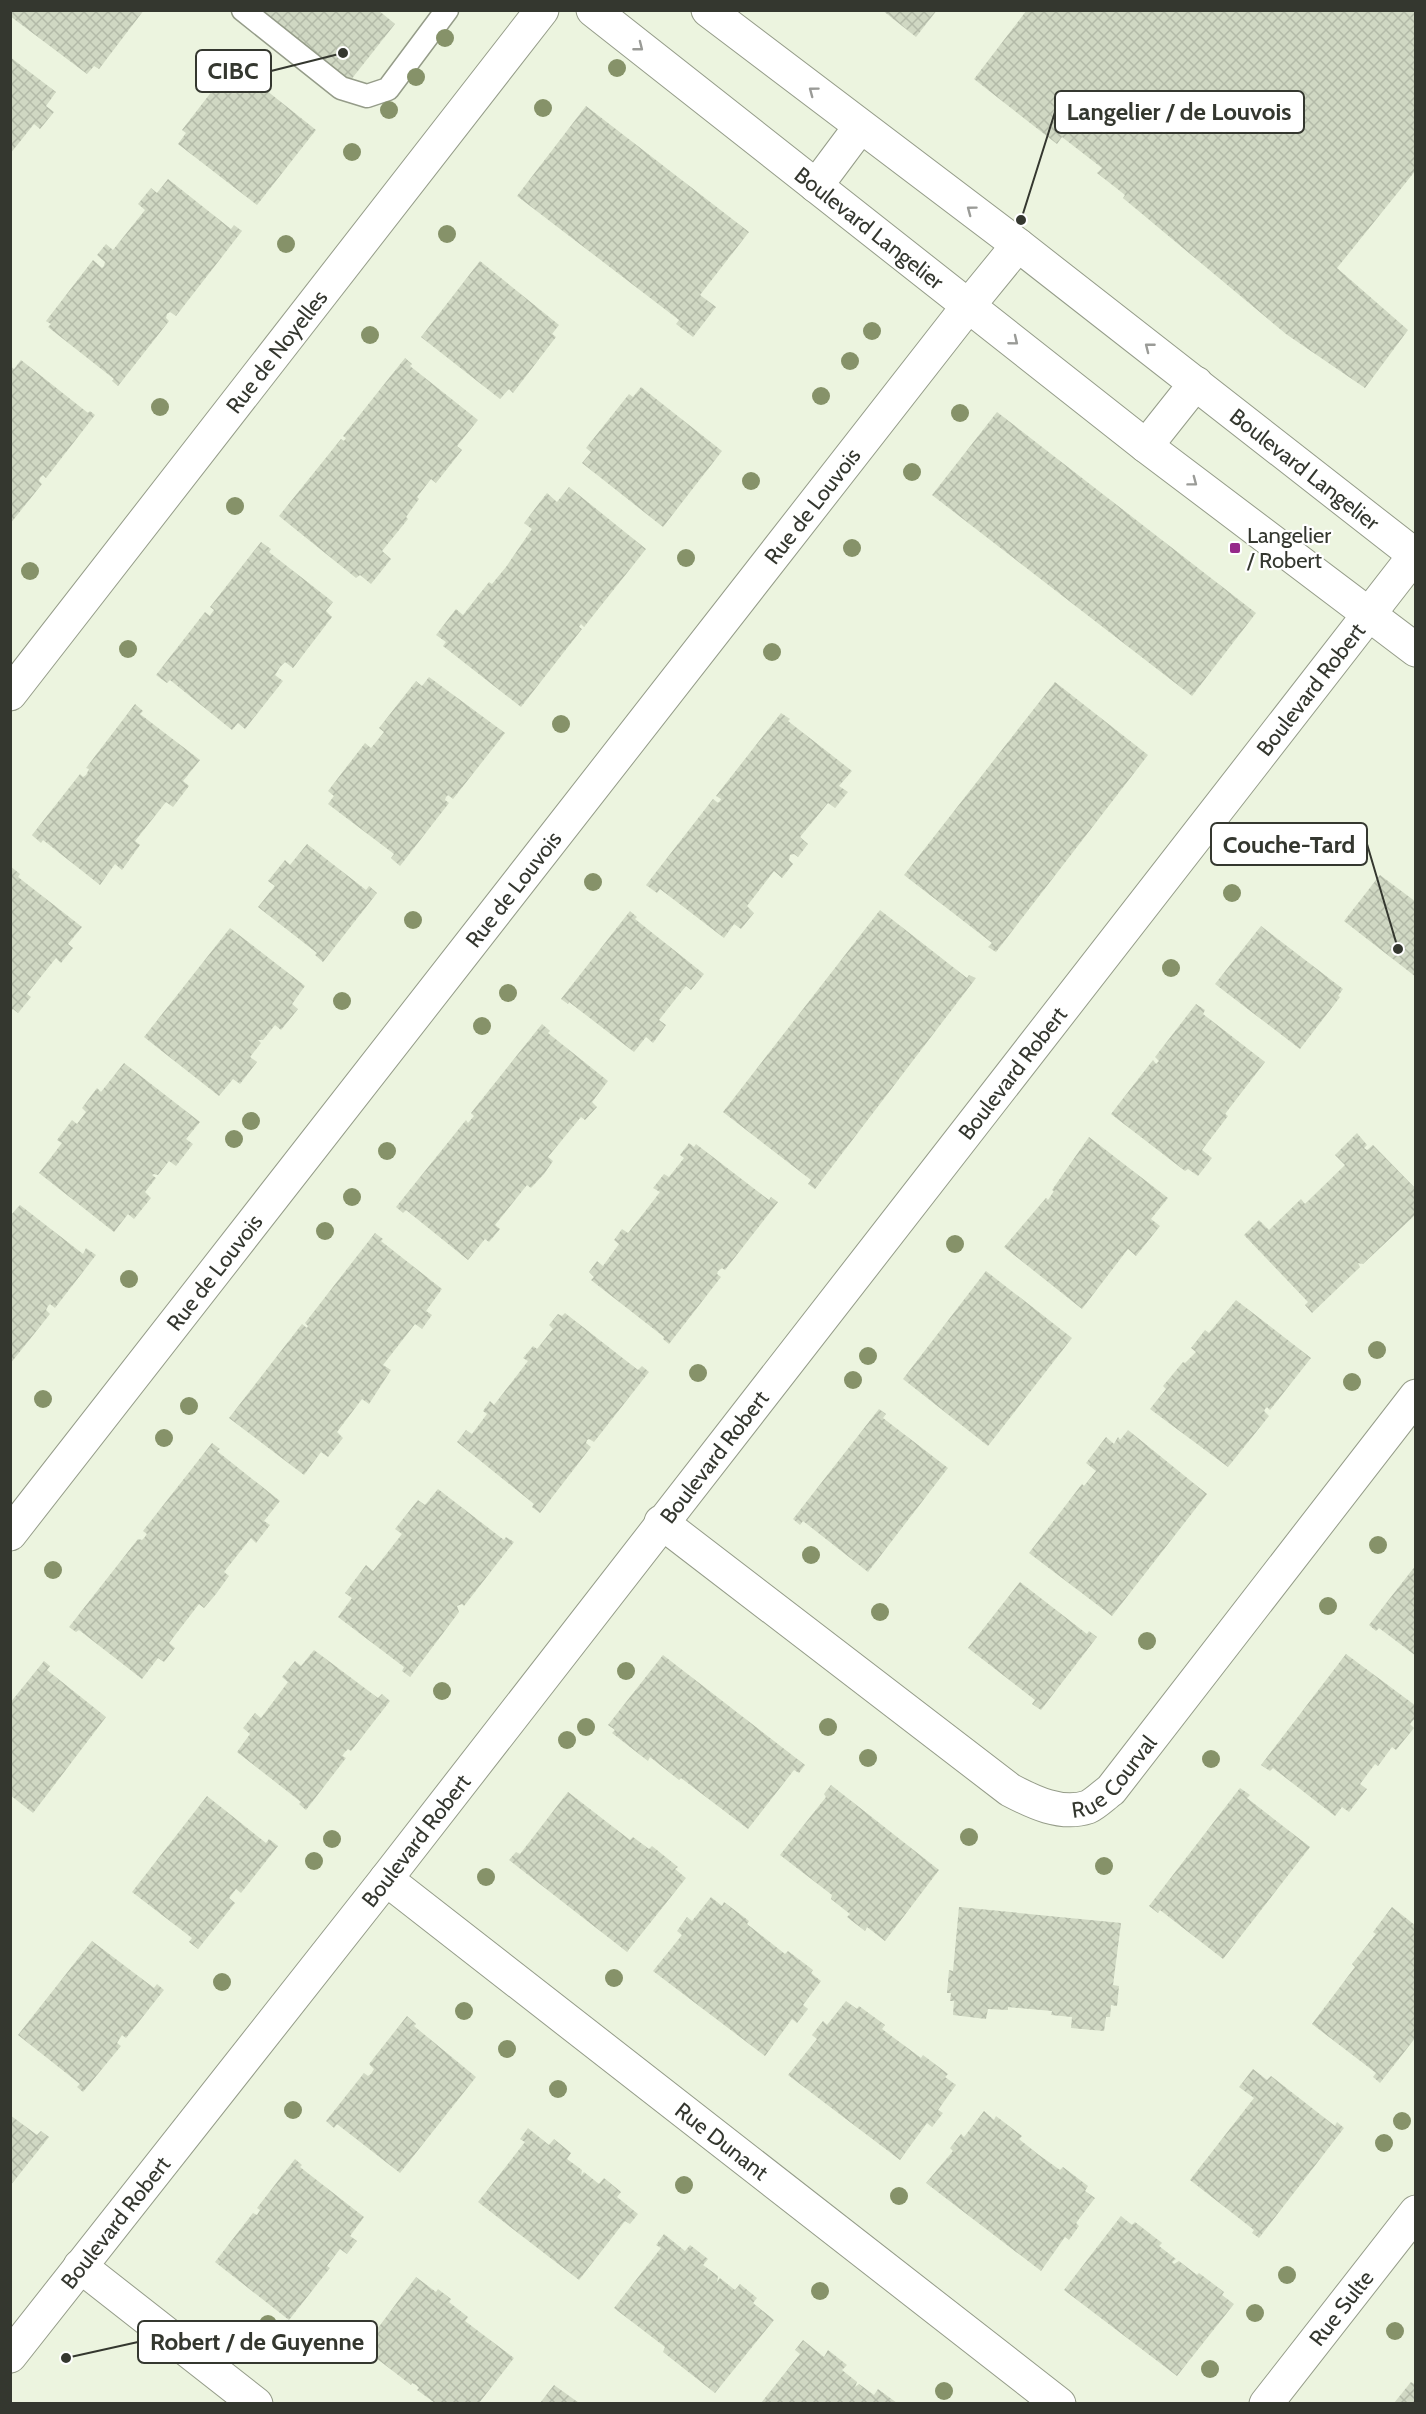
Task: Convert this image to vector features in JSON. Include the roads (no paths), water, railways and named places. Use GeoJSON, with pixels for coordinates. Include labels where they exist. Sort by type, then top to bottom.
{"type":"FeatureCollection","features":[{"type":"Feature","properties":{"kind":"street","name":"Rue de Noyelles"},"geometry":{"type":"LineString","coordinates":[[10,694],[543,10]]}},
{"type":"Feature","properties":{"kind":"street","name":"Boulevard Langelier"},"geometry":{"type":"LineString","coordinates":[[593,10],[1146,446],[1416,650]]}},
{"type":"Feature","properties":{"kind":"street","name":"Boulevard Langelier"},"geometry":{"type":"LineString","coordinates":[[708,10],[1018,245],[1415,555]]}},
{"type":"Feature","properties":{"kind":"street"},"geometry":{"type":"LineString","coordinates":[[816,186],[860,127]]}},
{"type":"Feature","properties":{"kind":"street","name":"Rue de Louvois"},"geometry":{"type":"LineString","coordinates":[[10,1534],[1018,245]]}},
{"type":"Feature","properties":{"kind":"street"},"geometry":{"type":"LineString","coordinates":[[1146,446],[1196,383]]}},
{"type":"Feature","properties":{"kind":"street","name":"Boulevard Robert"},"geometry":{"type":"LineString","coordinates":[[10,2356],[386,1879],[661,1522],[1415,555]]}},
{"type":"Feature","properties":{"kind":"street","name":"Rue Courval"},"geometry":{"type":"LineString","coordinates":[[661,1522],[1010,1790],[1036,1803],[1062,1810],[1088,1807],[1111,1790],[1416,1396]]}},
{"type":"Feature","properties":{"kind":"street","name":"Rue Dunant"},"geometry":{"type":"LineString","coordinates":[[386,1879],[1059,2403]]}},
{"type":"Feature","properties":{"kind":"street","name":"Rue Sulte"},"geometry":{"type":"LineString","coordinates":[[1266,2403],[1416,2212]]}},
{"type":"Feature","properties":{"kind":"street"},"geometry":{"type":"LineString","coordinates":[[80,2266],[256,2403]]}},
{"type":"Feature","properties":{"kind":"lane"},"geometry":{"type":"LineString","coordinates":[[243,10],[341,88],[367,96],[388,89],[447,10]]}},
{"type":"Feature","properties":{"kind":"place","name":"CIBC"},"geometry":{"type":"Point","coordinates":[343,53]}},
{"type":"Feature","properties":{"kind":"place","name":"Langelier / de Louvois"},"geometry":{"type":"Point","coordinates":[1021,220]}},
{"type":"Feature","properties":{"kind":"place","name":"Langelier / Robert"},"geometry":{"type":"Point","coordinates":[1235,548]}},
{"type":"Feature","properties":{"kind":"place","name":"Couche-Tard"},"geometry":{"type":"Point","coordinates":[1398,949]}},
{"type":"Feature","properties":{"kind":"place","name":"Robert / de Guyenne"},"geometry":{"type":"Point","coordinates":[66,2358]}}]}
